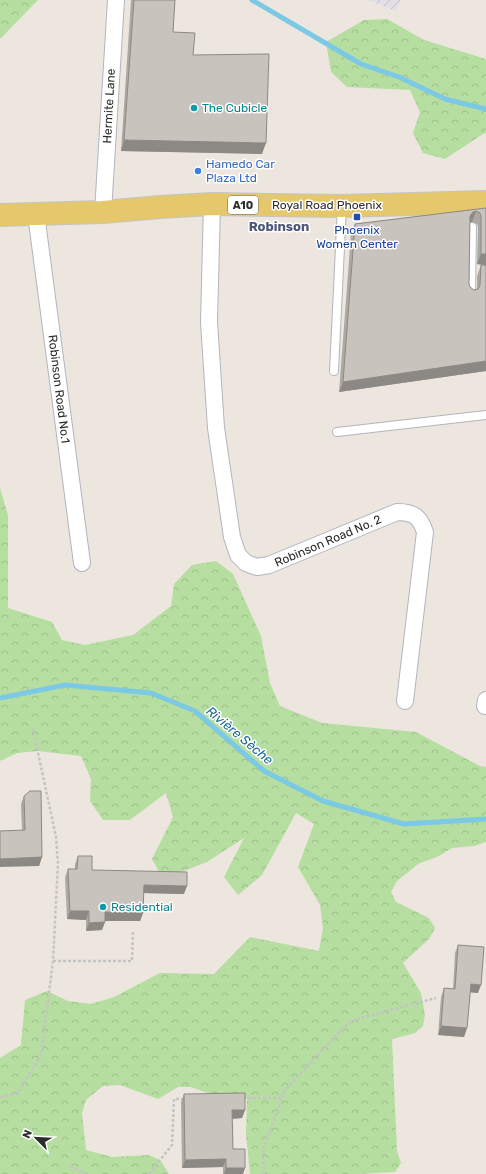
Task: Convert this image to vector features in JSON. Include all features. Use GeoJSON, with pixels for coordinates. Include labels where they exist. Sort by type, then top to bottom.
{"type":"FeatureCollection","features":[{"type":"Feature","properties":{"kind":"main road","name":"Royal Road Phoenix"},"geometry":{"type":"LineString","coordinates":[[0,215],[103,212],[212,204],[342,206],[486,202]]}},
{"type":"Feature","properties":{"kind":"street","name":"Hermite Lane"},"geometry":{"type":"LineString","coordinates":[[103,212],[116,0]]}},
{"type":"Feature","properties":{"kind":"street","name":"Robinson Road No. 2"},"geometry":{"type":"LineString","coordinates":[[212,204],[209,322],[216,428],[232,537],[238,555],[246,564],[257,567],[269,565],[398,512],[407,512],[416,517],[422,524],[425,532],[405,701]]}},
{"type":"Feature","properties":{"kind":"street","name":"Robinson Road No.1"},"geometry":{"type":"LineString","coordinates":[[36,214],[82,564]]}},
{"type":"Feature","properties":{"kind":"street"},"geometry":{"type":"LineString","coordinates":[[486,700],[486,706]]}},
{"type":"Feature","properties":{"kind":"lane"},"geometry":{"type":"LineString","coordinates":[[334,371],[342,206]]}},
{"type":"Feature","properties":{"kind":"lane"},"geometry":{"type":"LineString","coordinates":[[471,295],[475,270],[472,227]]}},
{"type":"Feature","properties":{"kind":"lane"},"geometry":{"type":"LineString","coordinates":[[337,432],[486,415]]}},
{"type":"Feature","properties":{"kind":"path"},"geometry":{"type":"LineString","coordinates":[[0,1097],[18,1093],[41,1055],[53,961],[58,863],[56,837],[33,729]]}},
{"type":"Feature","properties":{"kind":"path"},"geometry":{"type":"LineString","coordinates":[[53,961],[132,961],[133,930]]}},
{"type":"Feature","properties":{"kind":"path"},"geometry":{"type":"LineString","coordinates":[[264,1174],[263,1150],[285,1090],[350,1020],[436,998]]}},
{"type":"Feature","properties":{"kind":"path"},"geometry":{"type":"LineString","coordinates":[[150,1174],[172,1145],[174,1099],[189,1098]]}},
{"type":"Feature","properties":{"kind":"path"},"geometry":{"type":"LineString","coordinates":[[242,1098],[282,1098]]}},
{"type":"Feature","properties":{"kind":"path"},"geometry":{"type":"LineString","coordinates":[[70,1166],[86,1174]]}},
{"type":"Feature","properties":{"kind":"shaded area"},"geometry":{"type":"Polygon","coordinates":[[[368,0],[401,0],[396,11],[368,0]]]}},
{"type":"Feature","properties":{"kind":"green space"},"geometry":{"type":"Polygon","coordinates":[[[0,0],[38,0],[0,39],[0,0]]]}},
{"type":"Feature","properties":{"kind":"green space"},"geometry":{"type":"Polygon","coordinates":[[[387,19],[424,40],[486,59],[486,133],[445,159],[423,153],[413,133],[420,112],[410,90],[347,87],[331,72],[326,42],[364,20],[387,19]]]}},
{"type":"Feature","properties":{"kind":"green space"},"geometry":{"type":"Polygon","coordinates":[[[0,488],[8,515],[8,608],[52,622],[62,640],[85,645],[133,635],[171,606],[174,584],[192,565],[216,561],[233,574],[261,636],[270,683],[280,706],[322,723],[416,732],[480,766],[486,767],[486,842],[474,846],[452,848],[439,856],[418,864],[397,881],[391,892],[396,902],[429,918],[435,928],[429,939],[403,963],[421,993],[425,1015],[423,1026],[415,1033],[392,1039],[397,1151],[401,1163],[395,1172],[358,1174],[250,1174],[246,1134],[247,1099],[213,1095],[191,1087],[178,1087],[158,1099],[120,1085],[103,1086],[86,1100],[82,1113],[86,1150],[112,1157],[149,1155],[160,1160],[169,1174],[0,1174],[0,1058],[21,1045],[25,1000],[47,991],[68,1001],[91,1004],[114,997],[160,973],[214,974],[250,937],[319,951],[323,928],[320,905],[298,867],[314,824],[296,813],[262,875],[238,895],[224,877],[244,838],[207,862],[163,879],[152,859],[173,817],[166,793],[130,820],[103,820],[90,801],[91,779],[81,756],[38,751],[17,753],[0,761],[0,488]]]}},
{"type":"Feature","properties":{"kind":"building","name":"The Cubicle"},"geometry":{"type":"Polygon","coordinates":[[[134,0],[175,0],[173,32],[195,33],[193,55],[269,54],[266,143],[124,140],[134,0]]]}},
{"type":"Feature","properties":{"kind":"building"},"geometry":{"type":"Polygon","coordinates":[[[486,208],[486,254],[481,254],[480,213],[476,211],[470,216],[469,284],[474,290],[478,289],[480,285],[481,265],[486,265],[486,361],[343,382],[355,224],[486,208]]]}},
{"type":"Feature","properties":{"kind":"building"},"geometry":{"type":"Polygon","coordinates":[[[30,791],[41,791],[42,857],[0,859],[0,831],[25,830],[24,796],[30,791]]]}},
{"type":"Feature","properties":{"kind":"building","name":"Residential"},"geometry":{"type":"Polygon","coordinates":[[[78,856],[92,856],[92,870],[187,872],[187,886],[144,885],[143,913],[105,912],[105,922],[89,923],[89,911],[70,911],[68,869],[77,869],[78,856]]]}},
{"type":"Feature","properties":{"kind":"building"},"geometry":{"type":"Polygon","coordinates":[[[458,945],[484,947],[481,985],[471,984],[467,1028],[441,1026],[444,988],[455,989],[458,945]]]}},
{"type":"Feature","properties":{"kind":"building"},"geometry":{"type":"Polygon","coordinates":[[[245,1093],[245,1110],[232,1110],[233,1149],[245,1149],[245,1168],[226,1168],[226,1159],[185,1160],[184,1094],[245,1093]]]}},
{"type":"Feature","properties":{"kind":"waterway"},"geometry":{"type":"LineString","coordinates":[[252,0],[361,64],[399,77],[445,99],[486,109]]}},
{"type":"Feature","properties":{"kind":"waterway","name":"Rivière Sèche"},"geometry":{"type":"LineString","coordinates":[[0,698],[65,685],[151,693],[195,711],[264,771],[323,801],[404,824],[486,819]]}},
{"type":"Feature","properties":{"kind":"place","name":"The Cubicle"},"geometry":{"type":"Point","coordinates":[194,108]}},
{"type":"Feature","properties":{"kind":"place","name":"Hamedo Car Plaza Ltd"},"geometry":{"type":"Point","coordinates":[198,171]}},
{"type":"Feature","properties":{"kind":"place","name":"Phoenix Women Center"},"geometry":{"type":"Point","coordinates":[357,217]}},
{"type":"Feature","properties":{"kind":"place","name":"Residential"},"geometry":{"type":"Point","coordinates":[103,907]}},
{"type":"Feature","properties":{"kind":"district","name":"Robinson"},"geometry":{"type":"Point","coordinates":[279,226]}}]}
